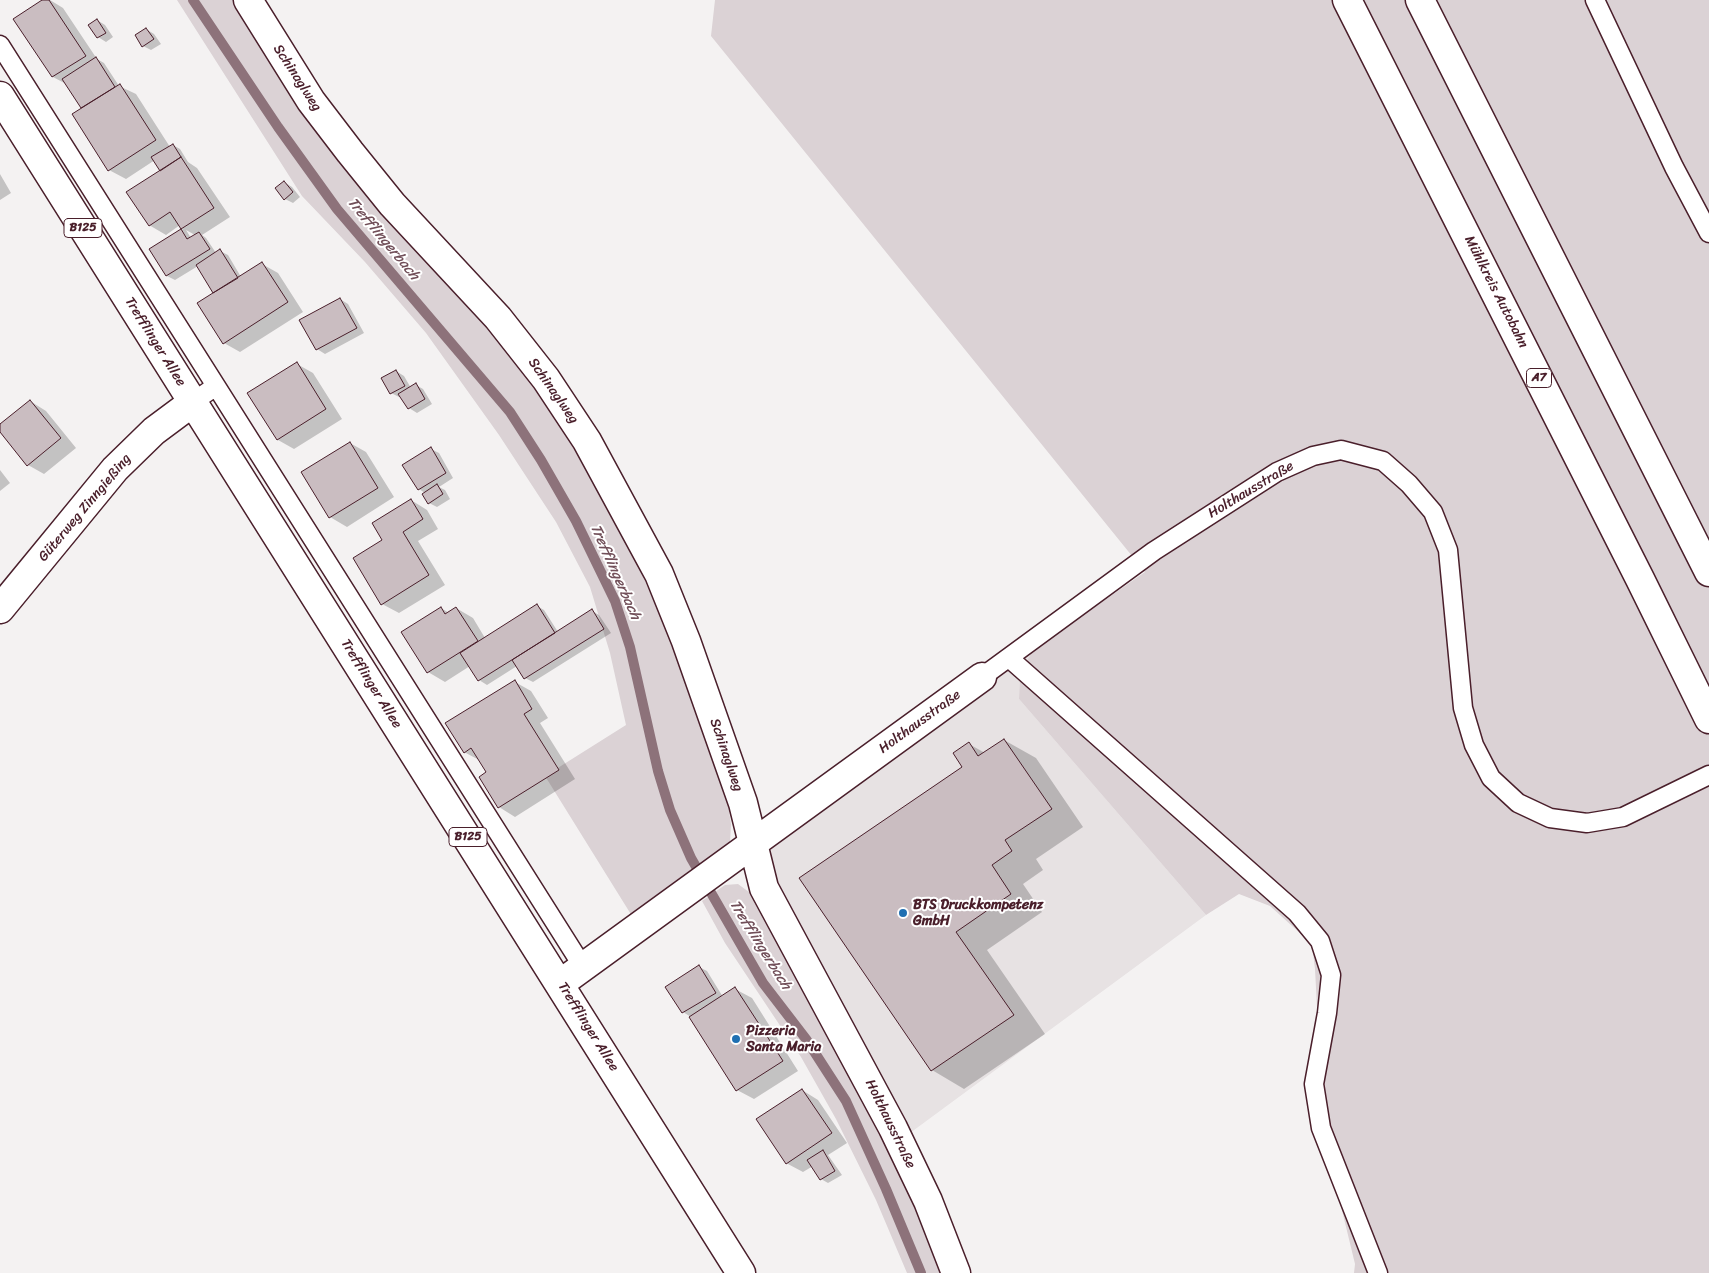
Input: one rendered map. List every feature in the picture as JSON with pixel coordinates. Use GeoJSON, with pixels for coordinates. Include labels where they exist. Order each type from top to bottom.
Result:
{"type":"FeatureCollection","features":[{"type":"Feature","properties":{"kind":"main road","name":"Schinaglweg"},"geometry":{"type":"LineString","coordinates":[[248,0],[311,101],[350,152],[392,204],[498,318],[546,379],[587,441],[662,583],[719,731],[743,804],[752,843]]}},
{"type":"Feature","properties":{"kind":"main road","name":"Mühlkreis Autobahn"},"geometry":{"type":"LineString","coordinates":[[1347,0],[1709,719]]}},
{"type":"Feature","properties":{"kind":"main road"},"geometry":{"type":"LineString","coordinates":[[1420,0],[1709,572]]}},
{"type":"Feature","properties":{"kind":"main road","name":"Trefflinger Allee"},"geometry":{"type":"LineString","coordinates":[[0,96],[185,408],[560,983],[741,1273]]}},
{"type":"Feature","properties":{"kind":"main road","name":"Güterweg Zinngießing"},"geometry":{"type":"LineString","coordinates":[[5,592],[115,469],[154,431],[185,408]]}},
{"type":"Feature","properties":{"kind":"main road","name":"Holthausstraße"},"geometry":{"type":"LineString","coordinates":[[560,983],[982,677]]}},
{"type":"Feature","properties":{"kind":"main road","name":"Holthausstraße"},"geometry":{"type":"LineString","coordinates":[[752,843],[764,888],[893,1128],[928,1202],[956,1273]]}},
{"type":"Feature","properties":{"kind":"lane"},"geometry":{"type":"LineString","coordinates":[[1595,0],[1674,166],[1709,232]]}},
{"type":"Feature","properties":{"kind":"lane"},"geometry":{"type":"LineString","coordinates":[[0,45],[583,967]]}},
{"type":"Feature","properties":{"kind":"lane"},"geometry":{"type":"LineString","coordinates":[[185,408],[216,386]]}},
{"type":"Feature","properties":{"kind":"lane","name":"Holthausstraße"},"geometry":{"type":"LineString","coordinates":[[982,677],[1154,551],[1277,472],[1313,456],[1341,450],[1383,461],[1409,484],[1433,512],[1448,550],[1463,708],[1474,745],[1491,778],[1518,803],[1550,818],[1587,823],[1623,817],[1709,775]]}},
{"type":"Feature","properties":{"kind":"lane"},"geometry":{"type":"LineString","coordinates":[[1009,658],[1297,913],[1320,941],[1331,975],[1328,1013],[1314,1084],[1321,1128],[1378,1273]]}},
{"type":"Feature","properties":{"kind":"shaded area"},"geometry":{"type":"Polygon","coordinates":[[[177,0],[236,0],[509,349],[552,409],[629,545],[666,629],[706,734],[727,798],[731,824],[730,843],[722,852],[632,916],[545,776],[626,725],[610,653],[590,587],[556,522],[499,435],[426,333],[365,262],[302,196],[177,0]]]}},
{"type":"Feature","properties":{"kind":"shaded area"},"geometry":{"type":"Polygon","coordinates":[[[715,0],[1709,0],[1709,1273],[1354,1273],[1355,1264],[1340,1202],[1313,1131],[1318,1026],[1312,944],[1270,906],[1239,894],[1206,915],[1019,699],[1020,673],[1033,650],[1145,572],[711,36],[715,0]]]}},
{"type":"Feature","properties":{"kind":"shaded area"},"geometry":{"type":"Polygon","coordinates":[[[1033,650],[1020,673],[1019,699],[1206,915],[910,1133],[784,900],[773,873],[771,848],[1033,650]]]}},
{"type":"Feature","properties":{"kind":"shaded area"},"geometry":{"type":"Polygon","coordinates":[[[738,884],[753,895],[840,1050],[923,1220],[944,1273],[907,1273],[876,1200],[836,1119],[801,1057],[725,943],[702,901],[725,885],[738,884]]]}},
{"type":"Feature","properties":{"kind":"building"},"geometry":{"type":"Polygon","coordinates":[[[42,0],[49,0],[86,56],[52,77],[13,19],[42,0]]]}},
{"type":"Feature","properties":{"kind":"building"},"geometry":{"type":"Polygon","coordinates":[[[97,19],[106,33],[97,38],[88,25],[97,19]]]}},
{"type":"Feature","properties":{"kind":"building"},"geometry":{"type":"Polygon","coordinates":[[[146,28],[154,39],[142,47],[135,35],[146,28]]]}},
{"type":"Feature","properties":{"kind":"building"},"geometry":{"type":"Polygon","coordinates":[[[96,57],[115,87],[81,108],[62,79],[96,57]]]}},
{"type":"Feature","properties":{"kind":"building"},"geometry":{"type":"Polygon","coordinates":[[[120,84],[156,140],[108,171],[72,114],[120,84]]]}},
{"type":"Feature","properties":{"kind":"building"},"geometry":{"type":"Polygon","coordinates":[[[173,144],[181,157],[160,171],[151,157],[173,144]]]}},
{"type":"Feature","properties":{"kind":"building"},"geometry":{"type":"Polygon","coordinates":[[[181,157],[214,208],[181,229],[170,212],[149,226],[126,192],[181,157]]]}},
{"type":"Feature","properties":{"kind":"building"},"geometry":{"type":"Polygon","coordinates":[[[284,181],[293,192],[284,200],[275,188],[284,181]]]}},
{"type":"Feature","properties":{"kind":"building"},"geometry":{"type":"Polygon","coordinates":[[[181,229],[187,239],[199,232],[210,249],[166,276],[149,249],[181,229]]]}},
{"type":"Feature","properties":{"kind":"building"},"geometry":{"type":"Polygon","coordinates":[[[220,249],[238,278],[213,293],[196,265],[220,249]]]}},
{"type":"Feature","properties":{"kind":"building"},"geometry":{"type":"Polygon","coordinates":[[[262,262],[288,302],[223,344],[197,303],[262,262]]]}},
{"type":"Feature","properties":{"kind":"building"},"geometry":{"type":"Polygon","coordinates":[[[340,298],[357,328],[316,350],[299,320],[340,298]]]}},
{"type":"Feature","properties":{"kind":"building"},"geometry":{"type":"Polygon","coordinates":[[[297,362],[326,409],[277,440],[247,393],[297,362]]]}},
{"type":"Feature","properties":{"kind":"building"},"geometry":{"type":"Polygon","coordinates":[[[396,370],[405,386],[390,394],[381,378],[396,370]]]}},
{"type":"Feature","properties":{"kind":"building"},"geometry":{"type":"Polygon","coordinates":[[[416,383],[425,399],[408,409],[398,394],[416,383]]]}},
{"type":"Feature","properties":{"kind":"building"},"geometry":{"type":"Polygon","coordinates":[[[30,400],[61,438],[27,466],[0,432],[0,424],[30,400]]]}},
{"type":"Feature","properties":{"kind":"building"},"geometry":{"type":"Polygon","coordinates":[[[350,442],[378,488],[329,518],[301,472],[350,442]]]}},
{"type":"Feature","properties":{"kind":"building"},"geometry":{"type":"Polygon","coordinates":[[[431,447],[446,473],[418,490],[402,465],[431,447]]]}},
{"type":"Feature","properties":{"kind":"building"},"geometry":{"type":"Polygon","coordinates":[[[437,484],[443,494],[428,504],[422,494],[437,484]]]}},
{"type":"Feature","properties":{"kind":"building"},"geometry":{"type":"Polygon","coordinates":[[[411,499],[423,519],[403,532],[429,575],[381,605],[353,558],[382,540],[372,523],[411,499]]]}},
{"type":"Feature","properties":{"kind":"building"},"geometry":{"type":"Polygon","coordinates":[[[537,604],[555,633],[478,681],[460,653],[537,604]]]}},
{"type":"Feature","properties":{"kind":"building"},"geometry":{"type":"Polygon","coordinates":[[[441,607],[445,614],[456,607],[478,641],[427,673],[401,632],[441,607]]]}},
{"type":"Feature","properties":{"kind":"building"},"geometry":{"type":"Polygon","coordinates":[[[592,609],[604,629],[524,679],[512,660],[592,609]]]}},
{"type":"Feature","properties":{"kind":"building"},"geometry":{"type":"Polygon","coordinates":[[[515,680],[532,709],[524,714],[559,770],[498,808],[479,777],[486,772],[471,748],[464,753],[445,723],[515,680]]]}},
{"type":"Feature","properties":{"kind":"building","name":"BTS Druckkompetenz GmbH"},"geometry":{"type":"Polygon","coordinates":[[[1004,739],[1052,809],[1005,840],[1012,851],[992,865],[1011,894],[956,932],[1014,1015],[931,1071],[799,878],[962,767],[953,753],[969,742],[978,756],[1004,739]]]}},
{"type":"Feature","properties":{"kind":"building"},"geometry":{"type":"Polygon","coordinates":[[[699,965],[716,993],[682,1013],[665,987],[699,965]]]}},
{"type":"Feature","properties":{"kind":"building","name":"Pizzeria Santa Maria"},"geometry":{"type":"Polygon","coordinates":[[[735,987],[783,1061],[736,1091],[689,1017],[735,987]]]}},
{"type":"Feature","properties":{"kind":"building"},"geometry":{"type":"Polygon","coordinates":[[[802,1089],[832,1133],[786,1164],[756,1119],[802,1089]]]}},
{"type":"Feature","properties":{"kind":"building"},"geometry":{"type":"Polygon","coordinates":[[[823,1150],[835,1171],[820,1180],[807,1160],[823,1150]]]}},
{"type":"Feature","properties":{"kind":"waterway","name":"Trefflingerbach"},"geometry":{"type":"LineString","coordinates":[[193,0],[278,127],[337,209],[510,412],[541,460],[576,521],[615,601],[630,647],[658,771],[670,810],[691,858],[763,983],[806,1039],[846,1101],[921,1273]]}},
{"type":"Feature","properties":{"kind":"place","name":"BTS Druckkompetenz GmbH"},"geometry":{"type":"Point","coordinates":[903,913]}},
{"type":"Feature","properties":{"kind":"place","name":"Pizzeria Santa Maria"},"geometry":{"type":"Point","coordinates":[736,1039]}}]}
